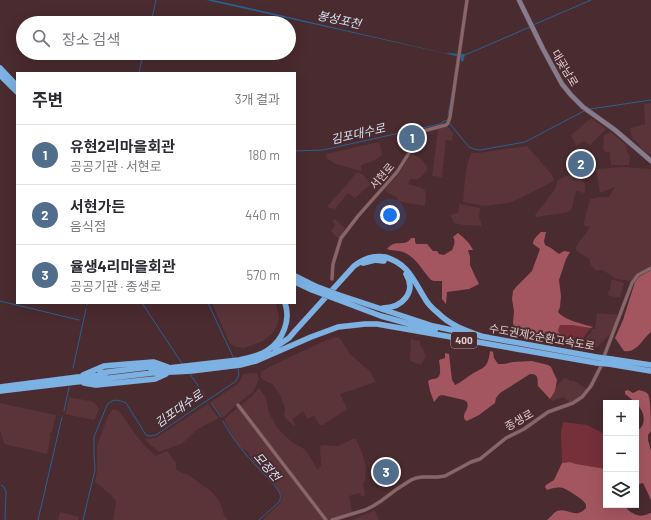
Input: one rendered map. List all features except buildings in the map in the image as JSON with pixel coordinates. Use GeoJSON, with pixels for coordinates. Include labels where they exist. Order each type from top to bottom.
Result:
{"type":"FeatureCollection","features":[{"type":"Feature","properties":{"kind":"highway"},"geometry":{"type":"LineString","coordinates":[[0,68],[16,85]]}},
{"type":"Feature","properties":{"kind":"highway"},"geometry":{"type":"LineString","coordinates":[[0,75],[16,91]]}},
{"type":"Feature","properties":{"kind":"highway"},"geometry":{"type":"LineString","coordinates":[[268,353],[289,338],[354,266],[364,259],[377,256],[396,261],[407,269],[421,290],[424,298],[450,323],[484,337]]}},
{"type":"Feature","properties":{"kind":"highway"},"geometry":{"type":"LineString","coordinates":[[268,353],[293,338],[357,266],[369,261],[381,260],[398,266],[409,278],[410,289],[408,294],[400,303],[390,307],[378,308],[364,303]]}},
{"type":"Feature","properties":{"kind":"highway","name":"수도권제2순환고속도로"},"geometry":{"type":"LineString","coordinates":[[296,277],[314,288]]}},
{"type":"Feature","properties":{"kind":"highway","name":"수도권제2순환고속도로"},"geometry":{"type":"LineString","coordinates":[[296,282],[338,297],[382,316],[463,339],[610,362],[651,365]]}},
{"type":"Feature","properties":{"kind":"highway","name":"수도권제2순환고속도로"},"geometry":{"type":"LineString","coordinates":[[338,297],[364,303],[433,326],[596,360]]}},
{"type":"Feature","properties":{"kind":"highway"},"geometry":{"type":"LineString","coordinates":[[268,353],[284,330],[287,316],[285,304]]}},
{"type":"Feature","properties":{"kind":"highway"},"geometry":{"type":"LineString","coordinates":[[0,390],[102,376],[223,365],[239,362],[268,353],[338,327],[365,324],[387,325],[463,339]]}},
{"type":"Feature","properties":{"kind":"highway"},"geometry":{"type":"LineString","coordinates":[[78,380],[104,366],[113,365],[154,362],[178,372],[193,368]]}},
{"type":"Feature","properties":{"kind":"highway","name":"수도권제2순환고속도로"},"geometry":{"type":"LineString","coordinates":[[610,362],[651,371]]}},
{"type":"Feature","properties":{"kind":"highway"},"geometry":{"type":"LineString","coordinates":[[78,380],[96,385],[155,378],[171,369]]}},
{"type":"Feature","properties":{"kind":"street","name":"서현로"},"geometry":{"type":"LineString","coordinates":[[332,279],[333,264],[341,238],[348,227],[398,172],[423,131],[443,126],[448,123],[467,0]]}},
{"type":"Feature","properties":{"kind":"street","name":"대곶남로"},"geometry":{"type":"LineString","coordinates":[[519,0],[543,49],[562,84],[571,96],[583,107],[615,130],[651,161]]}},
{"type":"Feature","properties":{"kind":"street","name":"종생로"},"geometry":{"type":"LineString","coordinates":[[332,520],[365,510],[416,478],[445,476],[471,462],[480,459],[506,438],[524,429],[548,412],[573,403],[582,397],[591,386],[600,369],[632,283],[638,275],[651,268]]}},
{"type":"Feature","properties":{"kind":"street"},"geometry":{"type":"LineString","coordinates":[[238,405],[326,520]]}},
{"type":"Feature","properties":{"kind":"shaded area"},"geometry":{"type":"Polygon","coordinates":[[[651,103],[651,156],[632,138],[630,128],[645,124],[644,104],[651,103]]]}},
{"type":"Feature","properties":{"kind":"shaded area"},"geometry":{"type":"Polygon","coordinates":[[[591,118],[606,129],[590,145],[583,141],[576,146],[571,135],[591,118]]]}},
{"type":"Feature","properties":{"kind":"shaded area"},"geometry":{"type":"Polygon","coordinates":[[[447,126],[453,133],[452,141],[446,140],[442,177],[432,176],[438,129],[447,126]]]}},
{"type":"Feature","properties":{"kind":"shaded area"},"geometry":{"type":"Polygon","coordinates":[[[612,133],[626,145],[627,152],[630,155],[629,165],[611,165],[610,152],[605,152],[603,149],[604,135],[612,133]]]}},
{"type":"Feature","properties":{"kind":"shaded area"},"geometry":{"type":"Polygon","coordinates":[[[379,142],[382,155],[375,160],[362,165],[361,171],[336,164],[327,159],[326,154],[379,142]]]}},
{"type":"Feature","properties":{"kind":"shaded area"},"geometry":{"type":"Polygon","coordinates":[[[527,146],[552,175],[554,179],[552,182],[508,203],[485,206],[463,202],[467,165],[471,153],[527,146]]]}},
{"type":"Feature","properties":{"kind":"shaded area"},"geometry":{"type":"Polygon","coordinates":[[[412,153],[421,159],[427,166],[427,170],[422,176],[418,179],[410,179],[408,184],[422,188],[425,191],[425,206],[396,201],[398,198],[387,192],[385,189],[397,176],[412,153]]]}},
{"type":"Feature","properties":{"kind":"shaded area"},"geometry":{"type":"Polygon","coordinates":[[[623,167],[651,169],[651,267],[639,273],[631,281],[616,279],[603,270],[595,270],[589,259],[575,248],[590,227],[583,225],[590,199],[609,197],[615,187],[600,193],[596,169],[623,167]]]}},
{"type":"Feature","properties":{"kind":"shaded area"},"geometry":{"type":"Polygon","coordinates":[[[357,172],[363,175],[371,184],[355,198],[348,193],[335,209],[327,207],[357,172]]]}},
{"type":"Feature","properties":{"kind":"shaded area"},"geometry":{"type":"Polygon","coordinates":[[[574,172],[575,176],[585,183],[585,192],[576,191],[572,208],[564,213],[536,217],[535,215],[555,189],[558,180],[574,172]]]}},
{"type":"Feature","properties":{"kind":"shaded area"},"geometry":{"type":"Polygon","coordinates":[[[459,204],[480,208],[479,218],[481,226],[454,223],[450,215],[458,213],[459,204]]]}},
{"type":"Feature","properties":{"kind":"shaded area"},"geometry":{"type":"Polygon","coordinates":[[[335,219],[345,228],[340,239],[331,231],[335,226],[333,221],[335,219]]]}},
{"type":"Feature","properties":{"kind":"shaded area"},"geometry":{"type":"Polygon","coordinates":[[[541,232],[546,232],[544,241],[545,245],[559,254],[564,251],[570,252],[559,280],[561,296],[558,312],[569,319],[593,327],[560,325],[558,331],[560,334],[575,345],[576,348],[561,339],[542,334],[530,336],[520,332],[513,323],[513,291],[532,271],[540,249],[533,244],[533,242],[541,232]]]}},
{"type":"Feature","properties":{"kind":"shaded area"},"geometry":{"type":"Polygon","coordinates":[[[458,233],[469,243],[473,250],[468,250],[470,265],[479,284],[469,289],[447,292],[446,304],[442,299],[442,281],[431,280],[415,260],[408,254],[401,251],[387,249],[394,244],[406,242],[411,238],[415,238],[416,244],[427,244],[433,251],[437,251],[439,254],[444,255],[452,250],[455,242],[453,237],[458,233]]]}},
{"type":"Feature","properties":{"kind":"shaded area"},"geometry":{"type":"Polygon","coordinates":[[[651,270],[651,332],[636,348],[629,351],[624,351],[615,338],[623,320],[635,282],[639,277],[651,270]]]}},
{"type":"Feature","properties":{"kind":"shaded area"},"geometry":{"type":"Polygon","coordinates":[[[612,279],[624,283],[620,298],[607,295],[610,290],[612,279]]]}},
{"type":"Feature","properties":{"kind":"shaded area"},"geometry":{"type":"Polygon","coordinates":[[[212,304],[276,304],[279,317],[277,326],[272,334],[263,341],[244,348],[236,347],[230,344],[212,304]]]}},
{"type":"Feature","properties":{"kind":"shaded area"},"geometry":{"type":"Polygon","coordinates":[[[597,313],[620,315],[614,330],[597,347],[583,345],[592,329],[595,329],[597,313]]]}},
{"type":"Feature","properties":{"kind":"shaded area"},"geometry":{"type":"Polygon","coordinates":[[[560,325],[591,328],[576,348],[575,345],[560,334],[558,331],[560,325]]]}},
{"type":"Feature","properties":{"kind":"shaded area"},"geometry":{"type":"Polygon","coordinates":[[[338,337],[350,354],[371,372],[375,382],[340,394],[347,409],[323,425],[319,424],[314,416],[307,419],[303,411],[293,419],[294,426],[285,418],[285,408],[279,393],[272,384],[263,380],[261,377],[261,372],[322,342],[338,337]]]}},
{"type":"Feature","properties":{"kind":"shaded area"},"geometry":{"type":"Polygon","coordinates":[[[411,339],[420,341],[426,356],[421,365],[410,361],[411,339]]]}},
{"type":"Feature","properties":{"kind":"shaded area"},"geometry":{"type":"Polygon","coordinates":[[[490,351],[493,352],[494,358],[498,364],[532,361],[551,367],[557,380],[555,391],[550,399],[538,386],[537,376],[530,374],[500,393],[496,398],[495,403],[479,415],[467,421],[464,418],[464,415],[468,405],[464,400],[442,395],[439,396],[434,402],[428,381],[438,378],[440,373],[439,360],[445,358],[445,353],[449,354],[452,380],[455,385],[484,367],[488,362],[490,351]]]}},
{"type":"Feature","properties":{"kind":"shaded area"},"geometry":{"type":"Polygon","coordinates":[[[257,373],[259,379],[253,392],[237,404],[223,418],[211,402],[239,383],[243,374],[257,373]]]}},
{"type":"Feature","properties":{"kind":"shaded area"},"geometry":{"type":"Polygon","coordinates":[[[564,378],[571,381],[573,380],[588,390],[575,401],[570,403],[564,397],[552,401],[550,399],[555,388],[564,378]]]}},
{"type":"Feature","properties":{"kind":"shaded area"},"geometry":{"type":"Polygon","coordinates":[[[259,388],[266,398],[269,413],[276,426],[292,442],[307,452],[318,470],[321,465],[320,446],[338,446],[356,439],[362,452],[366,467],[365,481],[363,483],[365,495],[361,497],[360,493],[349,496],[352,512],[328,520],[263,519],[280,503],[282,497],[281,494],[276,486],[251,459],[248,452],[240,447],[231,434],[224,419],[252,396],[259,388]]]}},
{"type":"Feature","properties":{"kind":"shaded area"},"geometry":{"type":"Polygon","coordinates":[[[628,390],[633,393],[639,390],[644,391],[649,397],[651,431],[648,435],[648,440],[651,451],[651,500],[643,483],[639,484],[639,429],[643,424],[643,414],[639,406],[639,400],[632,400],[625,394],[625,391],[628,390]]]}},
{"type":"Feature","properties":{"kind":"shaded area"},"geometry":{"type":"Polygon","coordinates":[[[69,397],[94,402],[99,409],[95,419],[65,414],[69,397]]]}},
{"type":"Feature","properties":{"kind":"shaded area"},"geometry":{"type":"Polygon","coordinates":[[[0,403],[56,415],[52,432],[50,433],[51,437],[47,454],[4,444],[0,430],[0,403]]]}},
{"type":"Feature","properties":{"kind":"shaded area"},"geometry":{"type":"Polygon","coordinates":[[[208,404],[219,418],[196,430],[181,444],[159,452],[145,439],[157,437],[208,404]]]}},
{"type":"Feature","properties":{"kind":"shaded area"},"geometry":{"type":"Polygon","coordinates":[[[114,409],[119,411],[144,445],[156,456],[167,451],[176,463],[176,470],[190,476],[211,491],[220,502],[224,515],[228,520],[113,520],[116,501],[95,482],[97,470],[97,447],[108,416],[114,409]]]}},
{"type":"Feature","properties":{"kind":"shaded area"},"geometry":{"type":"Polygon","coordinates":[[[563,422],[587,425],[603,433],[603,468],[570,462],[562,463],[561,432],[563,422]]]}},
{"type":"Feature","properties":{"kind":"shaded area"},"geometry":{"type":"Polygon","coordinates":[[[570,462],[603,468],[603,508],[626,508],[630,512],[639,516],[651,513],[651,520],[547,520],[557,511],[561,510],[578,513],[586,508],[583,501],[565,489],[553,488],[547,490],[545,487],[554,480],[562,463],[570,462]]]}},
{"type":"Feature","properties":{"kind":"shaded area"},"geometry":{"type":"Polygon","coordinates":[[[375,510],[379,520],[352,520],[375,510]]]}},
{"type":"Feature","properties":{"kind":"shaded area"},"geometry":{"type":"Polygon","coordinates":[[[60,512],[79,517],[78,520],[58,520],[60,512]]]}},
{"type":"Feature","properties":{"kind":"water"},"geometry":{"type":"Polygon","coordinates":[[[206,0],[213,0],[284,16],[278,16],[206,0]]]}},
{"type":"Feature","properties":{"kind":"water"},"geometry":{"type":"Polygon","coordinates":[[[296,19],[444,53],[465,54],[463,62],[461,61],[461,57],[296,20],[296,19]]]}},
{"type":"Feature","properties":{"kind":"waterway","name":"모정천"},"geometry":{"type":"LineString","coordinates":[[153,16],[156,0]]}},
{"type":"Feature","properties":{"kind":"waterway"},"geometry":{"type":"LineString","coordinates":[[533,25],[591,0]]}},
{"type":"Feature","properties":{"kind":"waterway"},"geometry":{"type":"LineString","coordinates":[[465,55],[530,27]]}},
{"type":"Feature","properties":{"kind":"waterway","name":"모정천"},"geometry":{"type":"LineString","coordinates":[[139,72],[142,60]]}},
{"type":"Feature","properties":{"kind":"waterway","name":"김포대수로"},"geometry":{"type":"LineString","coordinates":[[448,115],[452,94]]}},
{"type":"Feature","properties":{"kind":"waterway"},"geometry":{"type":"LineString","coordinates":[[590,109],[651,100]]}},
{"type":"Feature","properties":{"kind":"waterway"},"geometry":{"type":"LineString","coordinates":[[450,124],[469,147],[480,150],[525,142],[584,111]]}},
{"type":"Feature","properties":{"kind":"waterway","name":"김포대수로"},"geometry":{"type":"LineString","coordinates":[[296,151],[323,150],[440,124],[446,120],[447,121]]}},
{"type":"Feature","properties":{"kind":"waterway"},"geometry":{"type":"LineString","coordinates":[[0,301],[79,320]]}},
{"type":"Feature","properties":{"kind":"waterway","name":"모정천"},"geometry":{"type":"LineString","coordinates":[[143,304],[183,365]]}},
{"type":"Feature","properties":{"kind":"waterway","name":"김포대수로"},"geometry":{"type":"LineString","coordinates":[[208,304],[234,359]]}},
{"type":"Feature","properties":{"kind":"waterway"},"geometry":{"type":"LineString","coordinates":[[73,368],[86,309]]}},
{"type":"Feature","properties":{"kind":"waterway","name":"김포대수로"},"geometry":{"type":"LineString","coordinates":[[83,520],[95,470],[94,437],[109,403],[115,400],[126,403],[146,435],[156,435],[236,381],[239,375],[238,368]]}},
{"type":"Feature","properties":{"kind":"waterway","name":"모정천"},"geometry":{"type":"LineString","coordinates":[[190,374],[205,396]]}},
{"type":"Feature","properties":{"kind":"waterway"},"geometry":{"type":"LineString","coordinates":[[64,411],[69,387]]}},
{"type":"Feature","properties":{"kind":"waterway","name":"모정천"},"geometry":{"type":"LineString","coordinates":[[211,403],[221,417]]}},
{"type":"Feature","properties":{"kind":"waterway"},"geometry":{"type":"LineString","coordinates":[[38,520],[62,417]]}},
{"type":"Feature","properties":{"kind":"waterway","name":"모정천"},"geometry":{"type":"LineString","coordinates":[[223,421],[239,446],[274,484],[280,493],[279,502],[259,520]]}},
{"type":"Feature","properties":{"kind":"waterway","name":"김포대수로"},"geometry":{"type":"LineString","coordinates":[[1,485],[4,487],[6,492],[5,520]]}},
{"type":"Feature","properties":{"kind":"place","name":"유현2리마을회관"},"geometry":{"type":"Point","coordinates":[412,138]}},
{"type":"Feature","properties":{"kind":"place","name":"서현가든"},"geometry":{"type":"Point","coordinates":[581,164]}},
{"type":"Feature","properties":{"kind":"place","name":"율생4리마을회관"},"geometry":{"type":"Point","coordinates":[386,472]}},
{"type":"Feature","properties":{"kind":"water label","name":"봉성포천"},"geometry":{"type":"Point","coordinates":[339,20]}}]}
